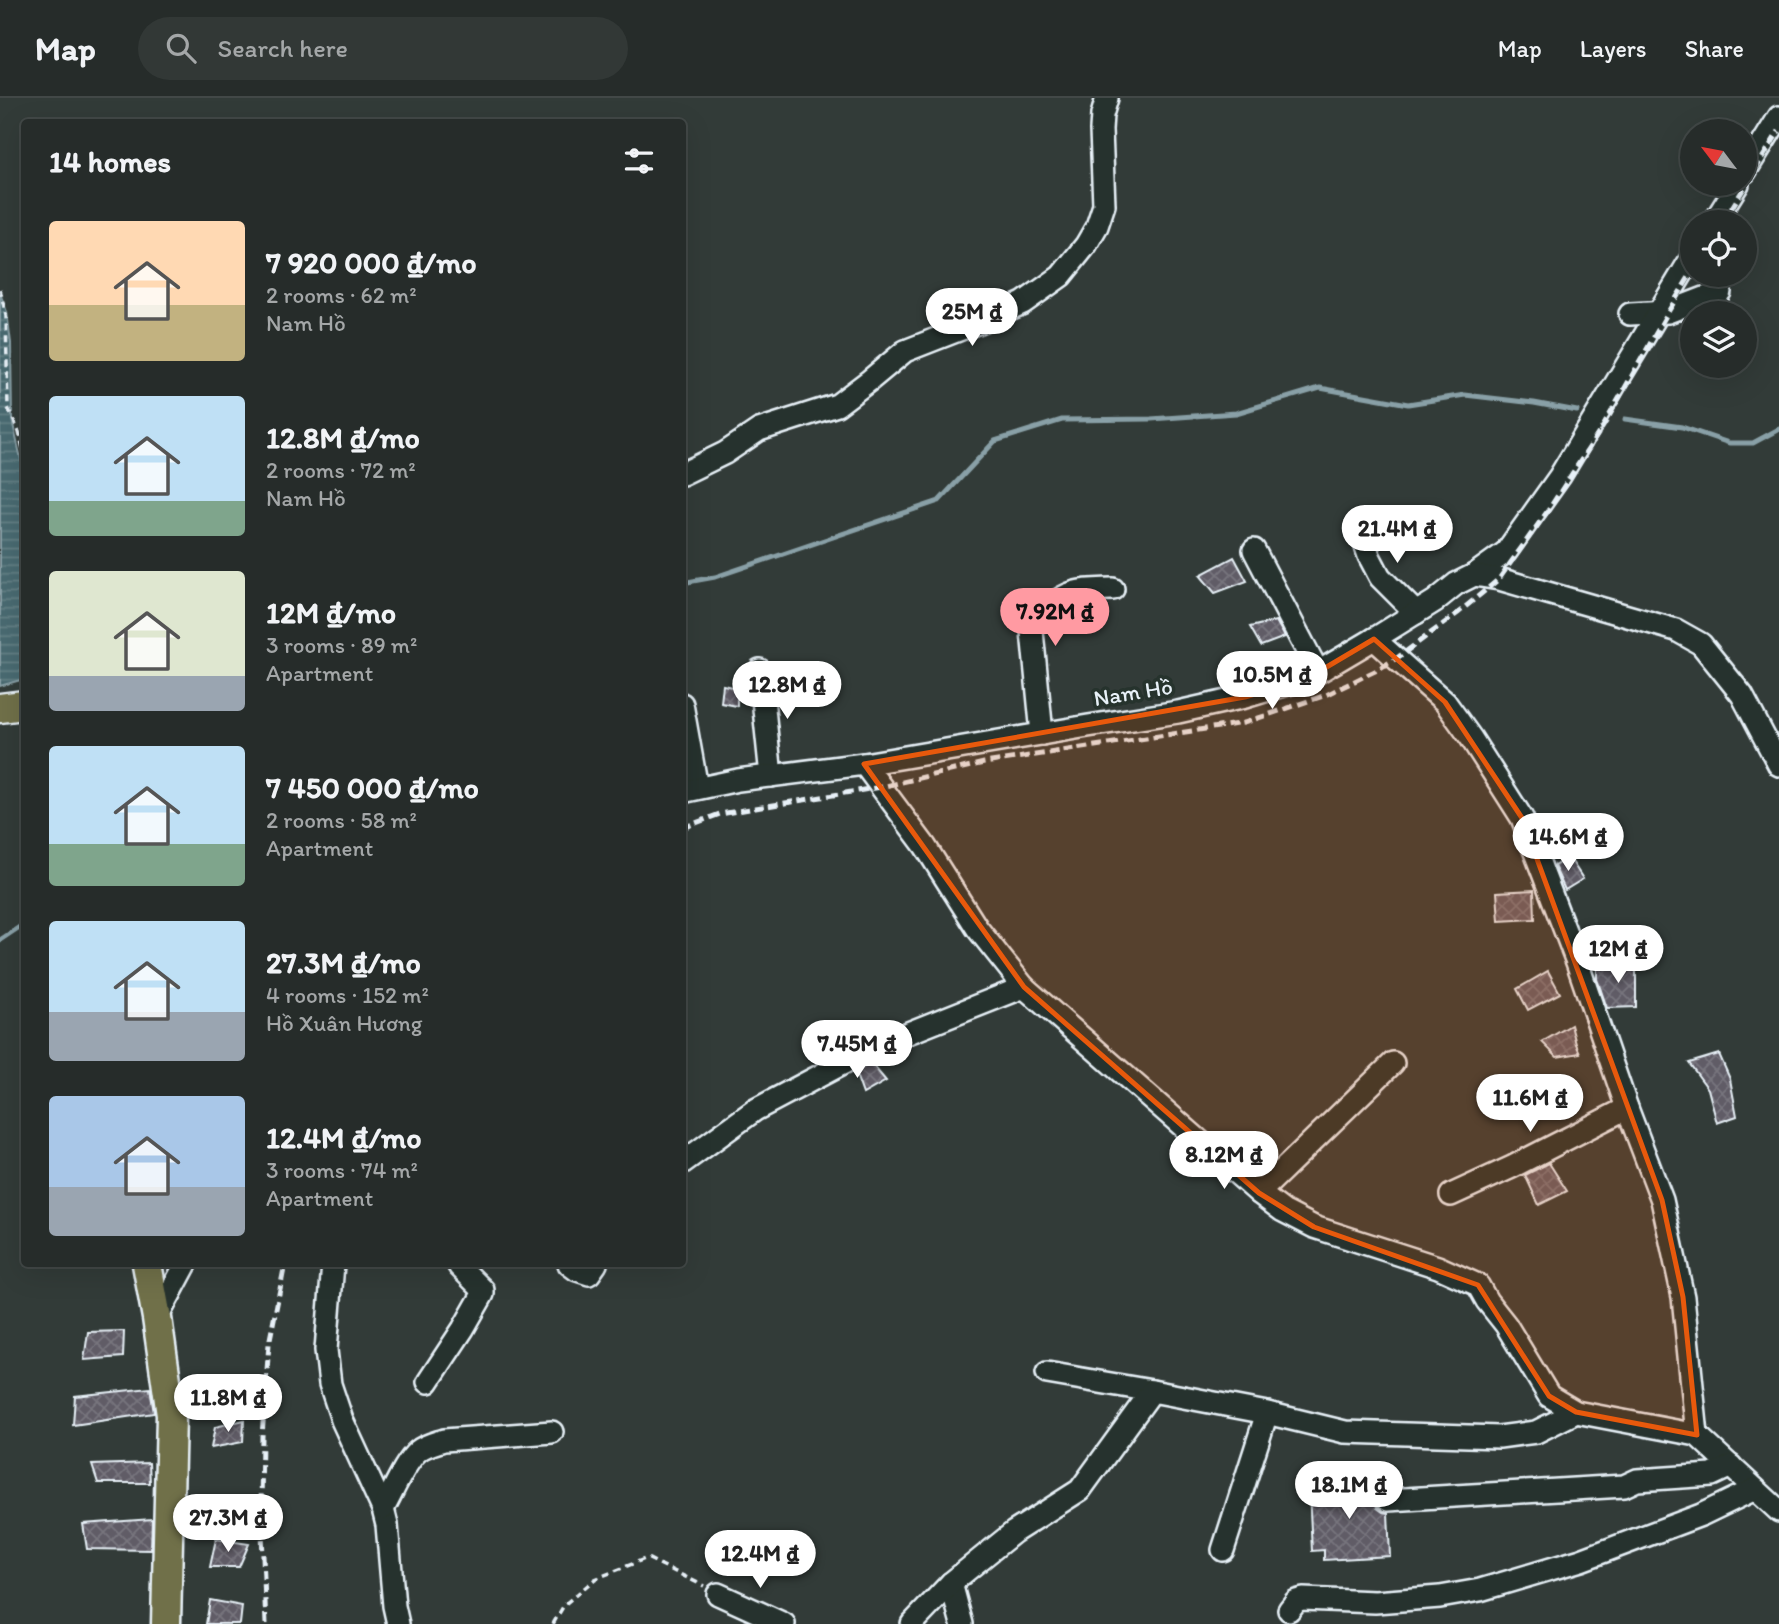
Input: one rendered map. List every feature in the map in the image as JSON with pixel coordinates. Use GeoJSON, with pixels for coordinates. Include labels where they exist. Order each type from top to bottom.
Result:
{"type":"FeatureCollection","features":[{"type":"Feature","properties":{"kind":"main road"},"geometry":{"type":"LineString","coordinates":[[0,708],[21,705]]}},
{"type":"Feature","properties":{"kind":"main road"},"geometry":{"type":"LineString","coordinates":[[148,1267],[171,1415],[166,1624]]}},
{"type":"Feature","properties":{"kind":"street"},"geometry":{"type":"LineString","coordinates":[[686,472],[725,453],[759,430],[837,405],[905,351],[1023,303],[1061,276],[1086,245],[1097,226],[1104,205],[1101,130],[1107,98]]}},
{"type":"Feature","properties":{"kind":"street"},"geometry":{"type":"LineString","coordinates":[[1757,153],[1779,117]]}},
{"type":"Feature","properties":{"kind":"street","name":"Nam Hồ"},"geometry":{"type":"LineString","coordinates":[[690,790],[1192,709],[1308,678],[1416,613],[1506,552],[1560,476],[1680,276]]}},
{"type":"Feature","properties":{"kind":"street"},"geometry":{"type":"LineString","coordinates":[[1630,314],[1668,312],[1720,292]]}},
{"type":"Feature","properties":{"kind":"street"},"geometry":{"type":"LineString","coordinates":[[1360,528],[1369,556],[1380,577],[1416,613]]}},
{"type":"Feature","properties":{"kind":"street"},"geometry":{"type":"LineString","coordinates":[[1254,550],[1318,672]]}},
{"type":"Feature","properties":{"kind":"street"},"geometry":{"type":"LineString","coordinates":[[1474,575],[1499,579],[1676,630],[1701,644],[1742,695],[1779,765]]}},
{"type":"Feature","properties":{"kind":"street"},"geometry":{"type":"LineString","coordinates":[[1042,734],[1032,631],[1035,618],[1061,597],[1082,590],[1113,589]]}},
{"type":"Feature","properties":{"kind":"street"},"geometry":{"type":"LineString","coordinates":[[1374,639],[1445,702],[1522,818],[1662,1200],[1683,1297],[1697,1435]]}},
{"type":"Feature","properties":{"kind":"street"},"geometry":{"type":"LineString","coordinates":[[760,670],[771,776]]}},
{"type":"Feature","properties":{"kind":"street"},"geometry":{"type":"LineString","coordinates":[[686,747],[690,790]]}},
{"type":"Feature","properties":{"kind":"street"},"geometry":{"type":"LineString","coordinates":[[864,764],[925,846],[977,928],[1024,987],[1259,1193],[1283,1211],[1314,1227],[1438,1267],[1478,1285],[1487,1301],[1507,1325],[1549,1396],[1576,1412],[1697,1435],[1779,1511]]}},
{"type":"Feature","properties":{"kind":"street"},"geometry":{"type":"LineString","coordinates":[[686,1160],[755,1110],[877,1045],[1024,987]]}},
{"type":"Feature","properties":{"kind":"street"},"geometry":{"type":"LineString","coordinates":[[1259,1193],[1392,1063]]}},
{"type":"Feature","properties":{"kind":"street"},"geometry":{"type":"LineString","coordinates":[[1451,1195],[1627,1108]]}},
{"type":"Feature","properties":{"kind":"street"},"geometry":{"type":"LineString","coordinates":[[157,1318],[184,1267]]}},
{"type":"Feature","properties":{"kind":"street"},"geometry":{"type":"LineString","coordinates":[[333,1267],[326,1350],[330,1384],[342,1420],[383,1509],[398,1624]]}},
{"type":"Feature","properties":{"kind":"street"},"geometry":{"type":"LineString","coordinates":[[428,1382],[483,1294],[483,1290],[460,1267]]}},
{"type":"Feature","properties":{"kind":"street"},"geometry":{"type":"LineString","coordinates":[[573,1267],[589,1273],[594,1267]]}},
{"type":"Feature","properties":{"kind":"street"},"geometry":{"type":"LineString","coordinates":[[1047,1373],[1267,1413],[1345,1432],[1499,1437],[1536,1432],[1576,1412]]}},
{"type":"Feature","properties":{"kind":"street"},"geometry":{"type":"LineString","coordinates":[[912,1624],[951,1583],[1014,1532],[1080,1490],[1152,1391]]}},
{"type":"Feature","properties":{"kind":"street"},"geometry":{"type":"LineString","coordinates":[[1223,1550],[1267,1413]]}},
{"type":"Feature","properties":{"kind":"street"},"geometry":{"type":"LineString","coordinates":[[383,1509],[406,1466],[418,1451],[428,1444],[444,1440],[552,1432]]}},
{"type":"Feature","properties":{"kind":"street"},"geometry":{"type":"LineString","coordinates":[[1388,1500],[1624,1486],[1637,1480],[1712,1475],[1731,1466]]}},
{"type":"Feature","properties":{"kind":"street"},"geometry":{"type":"LineString","coordinates":[[1289,1610],[1296,1601],[1303,1599],[1375,1602],[1440,1597],[1480,1590],[1581,1560],[1701,1515],[1755,1489]]}},
{"type":"Feature","properties":{"kind":"street"},"geometry":{"type":"LineString","coordinates":[[951,1583],[962,1624]]}},
{"type":"Feature","properties":{"kind":"street"},"geometry":{"type":"LineString","coordinates":[[718,1594],[784,1624]]}},
{"type":"Feature","properties":{"kind":"path"},"geometry":{"type":"LineString","coordinates":[[0,289],[6,316],[8,408],[21,440]]}},
{"type":"Feature","properties":{"kind":"path"},"geometry":{"type":"LineString","coordinates":[[554,1624],[564,1605],[595,1579],[647,1558],[718,1594]]}},
{"type":"Feature","properties":{"kind":"highlighted area"},"geometry":{"type":"Polygon","coordinates":[[[1374,639],[1445,702],[1522,818],[1662,1200],[1683,1297],[1697,1435],[1576,1412],[1549,1396],[1478,1285],[1314,1227],[1259,1193],[1024,987],[864,764],[1245,697],[1308,678],[1374,639]]]}},
{"type":"Feature","properties":{"kind":"water"},"geometry":{"type":"Polygon","coordinates":[[[0,293],[7,312],[11,343],[12,420],[21,459],[21,680],[0,686],[0,293]]]}},
{"type":"Feature","properties":{"kind":"building"},"geometry":{"type":"Polygon","coordinates":[[[1234,557],[1247,581],[1215,593],[1200,575],[1234,557]]]}},
{"type":"Feature","properties":{"kind":"building"},"geometry":{"type":"Polygon","coordinates":[[[1276,621],[1285,637],[1261,646],[1250,627],[1276,621]]]}},
{"type":"Feature","properties":{"kind":"building"},"geometry":{"type":"Polygon","coordinates":[[[723,685],[737,688],[737,706],[721,703],[723,685]]]}},
{"type":"Feature","properties":{"kind":"building"},"geometry":{"type":"Polygon","coordinates":[[[1569,857],[1583,879],[1565,890],[1554,866],[1569,857]]]}},
{"type":"Feature","properties":{"kind":"building"},"geometry":{"type":"Polygon","coordinates":[[[1534,890],[1535,919],[1499,921],[1497,892],[1534,890]]]}},
{"type":"Feature","properties":{"kind":"building"},"geometry":{"type":"Polygon","coordinates":[[[1636,964],[1636,1007],[1607,1008],[1597,979],[1597,965],[1636,964]]]}},
{"type":"Feature","properties":{"kind":"building"},"geometry":{"type":"Polygon","coordinates":[[[1548,971],[1560,993],[1528,1010],[1517,989],[1548,971]]]}},
{"type":"Feature","properties":{"kind":"building"},"geometry":{"type":"Polygon","coordinates":[[[1571,1025],[1580,1053],[1557,1057],[1542,1042],[1571,1025]]]}},
{"type":"Feature","properties":{"kind":"building"},"geometry":{"type":"Polygon","coordinates":[[[1719,1054],[1730,1079],[1737,1116],[1717,1123],[1708,1089],[1689,1063],[1719,1054]]]}},
{"type":"Feature","properties":{"kind":"building"},"geometry":{"type":"Polygon","coordinates":[[[871,1063],[886,1081],[863,1094],[855,1072],[871,1063]]]}},
{"type":"Feature","properties":{"kind":"building"},"geometry":{"type":"Polygon","coordinates":[[[1549,1163],[1567,1191],[1539,1205],[1525,1175],[1549,1163]]]}},
{"type":"Feature","properties":{"kind":"building"},"geometry":{"type":"Polygon","coordinates":[[[124,1331],[123,1357],[84,1360],[88,1332],[124,1331]]]}},
{"type":"Feature","properties":{"kind":"building"},"geometry":{"type":"Polygon","coordinates":[[[150,1388],[154,1413],[73,1425],[75,1396],[150,1388]]]}},
{"type":"Feature","properties":{"kind":"building"},"geometry":{"type":"Polygon","coordinates":[[[244,1420],[243,1442],[211,1448],[215,1427],[244,1420]]]}},
{"type":"Feature","properties":{"kind":"building"},"geometry":{"type":"Polygon","coordinates":[[[149,1463],[150,1483],[98,1483],[92,1465],[149,1463]]]}},
{"type":"Feature","properties":{"kind":"building"},"geometry":{"type":"Polygon","coordinates":[[[1386,1479],[1387,1487],[1380,1489],[1375,1500],[1377,1508],[1388,1513],[1390,1556],[1324,1560],[1324,1550],[1312,1551],[1309,1490],[1338,1488],[1337,1482],[1386,1479]]]}},
{"type":"Feature","properties":{"kind":"building"},"geometry":{"type":"Polygon","coordinates":[[[152,1519],[151,1550],[87,1549],[83,1524],[152,1519]]]}},
{"type":"Feature","properties":{"kind":"building"},"geometry":{"type":"Polygon","coordinates":[[[216,1539],[249,1544],[239,1567],[210,1567],[216,1539]]]}},
{"type":"Feature","properties":{"kind":"building"},"geometry":{"type":"Polygon","coordinates":[[[210,1600],[242,1606],[240,1624],[206,1624],[210,1600]]]}},
{"type":"Feature","properties":{"kind":"waterway"},"geometry":{"type":"LineString","coordinates":[[686,582],[715,577],[939,501],[995,441],[1062,420],[1151,419],[1236,413],[1320,388],[1408,404],[1465,395],[1577,411]]}},
{"type":"Feature","properties":{"kind":"waterway"},"geometry":{"type":"LineString","coordinates":[[1625,419],[1682,427],[1729,443],[1753,443],[1779,429]]}},
{"type":"Feature","properties":{"kind":"waterway"},"geometry":{"type":"LineString","coordinates":[[0,940],[21,926]]}},
{"type":"Feature","properties":{"kind":"railway"},"geometry":{"type":"LineString","coordinates":[[1730,210],[1779,131]]}},
{"type":"Feature","properties":{"kind":"railway"},"geometry":{"type":"LineString","coordinates":[[686,827],[720,814],[881,787],[984,763],[1244,723],[1326,695],[1375,671],[1458,613],[1499,579],[1604,425],[1683,287]]}},
{"type":"Feature","properties":{"kind":"railway"},"geometry":{"type":"LineString","coordinates":[[266,1624],[261,1511],[262,1436],[269,1344],[284,1267]]}}]}
